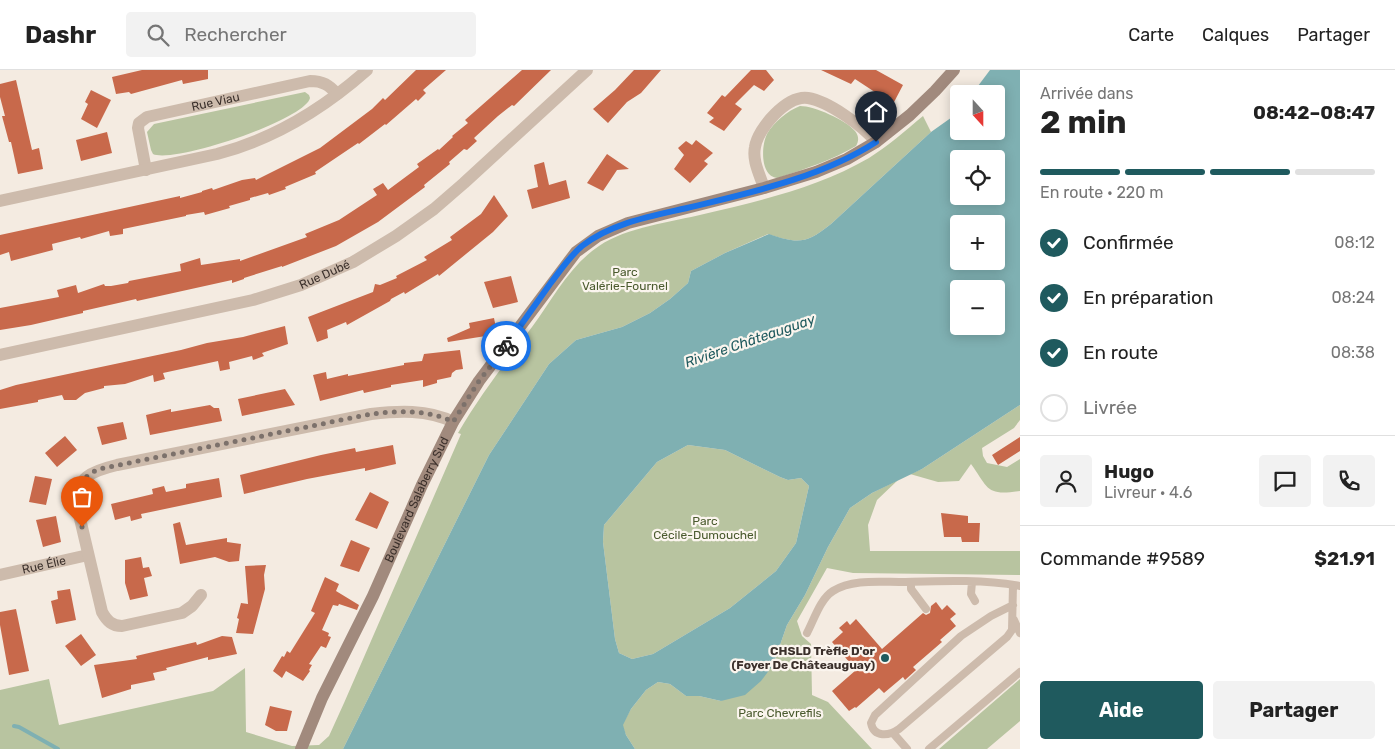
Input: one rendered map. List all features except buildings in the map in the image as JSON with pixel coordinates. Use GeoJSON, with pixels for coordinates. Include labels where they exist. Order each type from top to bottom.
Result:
{"type":"FeatureCollection","features":[{"type":"Feature","properties":{"kind":"street"},"geometry":{"type":"LineString","coordinates":[[0,201],[217,154],[244,146],[296,122],[337,94],[367,70]]}},
{"type":"Feature","properties":{"kind":"street","name":"Rue Dubé"},"geometry":{"type":"LineString","coordinates":[[0,355],[253,300],[301,285],[344,266],[389,241],[434,209],[587,70]]}},
{"type":"Feature","properties":{"kind":"street","name":"Boulevard Salaberry Sud"},"geometry":{"type":"LineString","coordinates":[[301,749],[322,698],[373,596],[422,485],[453,422],[479,381],[557,276],[582,246],[603,233],[628,223],[764,188],[827,168],[876,142],[924,102],[954,70]]}},
{"type":"Feature","properties":{"kind":"street","name":"Rue Viau"},"geometry":{"type":"LineString","coordinates":[[146,170],[138,124],[147,117],[310,81],[327,84],[337,94]]}},
{"type":"Feature","properties":{"kind":"street"},"geometry":{"type":"LineString","coordinates":[[764,188],[754,156],[758,139],[780,109],[798,99],[809,98],[827,106],[855,122],[876,142]]}},
{"type":"Feature","properties":{"kind":"street"},"geometry":{"type":"LineString","coordinates":[[201,595],[192,606],[182,613],[128,625],[117,626],[108,621],[102,612],[76,499],[82,480],[99,469],[371,414],[395,412],[423,413],[453,422]]}},
{"type":"Feature","properties":{"kind":"street","name":"Rue Élie"},"geometry":{"type":"LineString","coordinates":[[0,575],[88,555]]}},
{"type":"Feature","properties":{"kind":"lane"},"geometry":{"type":"LineString","coordinates":[[910,582],[911,589],[926,609]]}},
{"type":"Feature","properties":{"kind":"lane"},"geometry":{"type":"LineString","coordinates":[[972,582],[971,594],[975,601]]}},
{"type":"Feature","properties":{"kind":"lane"},"geometry":{"type":"LineString","coordinates":[[807,633],[822,603],[831,592],[854,584],[972,582],[1017,586],[1013,604],[1012,630],[1007,637],[893,732],[881,735],[874,731],[871,723],[875,715],[961,636],[1013,604]]}},
{"type":"Feature","properties":{"kind":"lane"},"geometry":{"type":"LineString","coordinates":[[1013,616],[1020,633]]}},
{"type":"Feature","properties":{"kind":"lane"},"geometry":{"type":"LineString","coordinates":[[929,749],[1020,672]]}},
{"type":"Feature","properties":{"kind":"lane"},"geometry":{"type":"LineString","coordinates":[[893,732],[907,749]]}},
{"type":"Feature","properties":{"kind":"green space"},"geometry":{"type":"Polygon","coordinates":[[[305,92],[310,98],[303,107],[263,128],[237,138],[185,153],[153,154],[151,150],[147,132],[154,124],[305,92]]]}},
{"type":"Feature","properties":{"kind":"green space"},"geometry":{"type":"Polygon","coordinates":[[[800,106],[821,111],[845,122],[856,133],[858,138],[857,144],[847,151],[818,164],[778,178],[772,176],[765,167],[763,153],[767,134],[781,117],[800,106]]]}},
{"type":"Feature","properties":{"kind":"green space","name":"Parc Valérie-Fournel"},"geometry":{"type":"Polygon","coordinates":[[[923,116],[931,132],[822,231],[808,239],[795,241],[768,234],[725,253],[691,271],[688,283],[650,313],[622,327],[576,340],[549,364],[489,455],[343,749],[0,749],[0,690],[49,679],[59,725],[213,691],[245,668],[246,732],[292,746],[319,745],[329,736],[344,703],[461,434],[458,433],[475,405],[562,283],[579,263],[599,246],[623,234],[768,198],[830,177],[869,158],[923,116]]]}},
{"type":"Feature","properties":{"kind":"green space"},"geometry":{"type":"Polygon","coordinates":[[[1020,405],[1020,420],[1014,428],[982,448],[983,456],[987,463],[1007,467],[1020,459],[1020,491],[1001,492],[990,489],[985,485],[971,464],[959,481],[938,482],[910,474],[922,469],[1020,405]]]}},
{"type":"Feature","properties":{"kind":"green space","name":"Parc Cécile-Dumouchel"},"geometry":{"type":"Polygon","coordinates":[[[688,445],[725,450],[788,480],[801,478],[809,486],[796,543],[776,571],[730,608],[653,654],[632,659],[619,653],[615,639],[603,542],[604,525],[657,462],[688,445]]]}},
{"type":"Feature","properties":{"kind":"green space","name":"Parc Chevrefils"},"geometry":{"type":"Polygon","coordinates":[[[898,480],[877,500],[868,525],[870,551],[1020,551],[1020,575],[853,573],[827,568],[797,621],[802,636],[811,644],[812,695],[828,702],[872,749],[635,749],[622,725],[631,709],[646,690],[658,682],[670,684],[686,696],[699,696],[721,701],[773,665],[787,625],[805,595],[828,547],[850,508],[872,493],[898,480]]]}},
{"type":"Feature","properties":{"kind":"green space"},"geometry":{"type":"Polygon","coordinates":[[[1020,679],[1020,721],[987,749],[939,749],[1020,679]]]}},
{"type":"Feature","properties":{"kind":"water","name":"Rivière Châteauguay"},"geometry":{"type":"Polygon","coordinates":[[[990,70],[1020,70],[1020,405],[922,469],[872,493],[850,508],[828,547],[805,595],[787,625],[773,665],[761,681],[745,695],[721,701],[699,696],[686,696],[670,684],[658,682],[646,690],[631,709],[623,725],[626,735],[635,749],[343,749],[489,455],[549,364],[576,340],[622,327],[650,313],[688,283],[691,271],[725,253],[769,234],[795,241],[808,239],[822,231],[931,132],[950,119],[950,140],[1005,140],[1005,85],[979,85],[990,70]],[[688,445],[657,462],[604,525],[603,542],[615,639],[619,653],[632,659],[653,654],[730,608],[776,571],[796,543],[809,486],[801,478],[788,480],[725,450],[688,445]]]}},
{"type":"Feature","properties":{"kind":"waterway"},"geometry":{"type":"LineString","coordinates":[[14,726],[58,749]]}},
{"type":"Feature","properties":{"kind":"way so far"},"geometry":{"type":"LineString","coordinates":[[82,527],[77,506],[77,492],[82,480],[99,469],[385,412],[431,414],[453,422],[467,398],[506,346]]}},
{"type":"Feature","properties":{"kind":"place","name":"CHSLD Trèfle D'or (Foyer De Châteauguay)"},"geometry":{"type":"Point","coordinates":[885,658]}},
{"type":"Feature","properties":{"kind":"route"},"geometry":{"type":"LineString","coordinates":[[506,346],[568,260],[582,246],[608,230],[816,172],[847,159],[876,142]]}}]}
